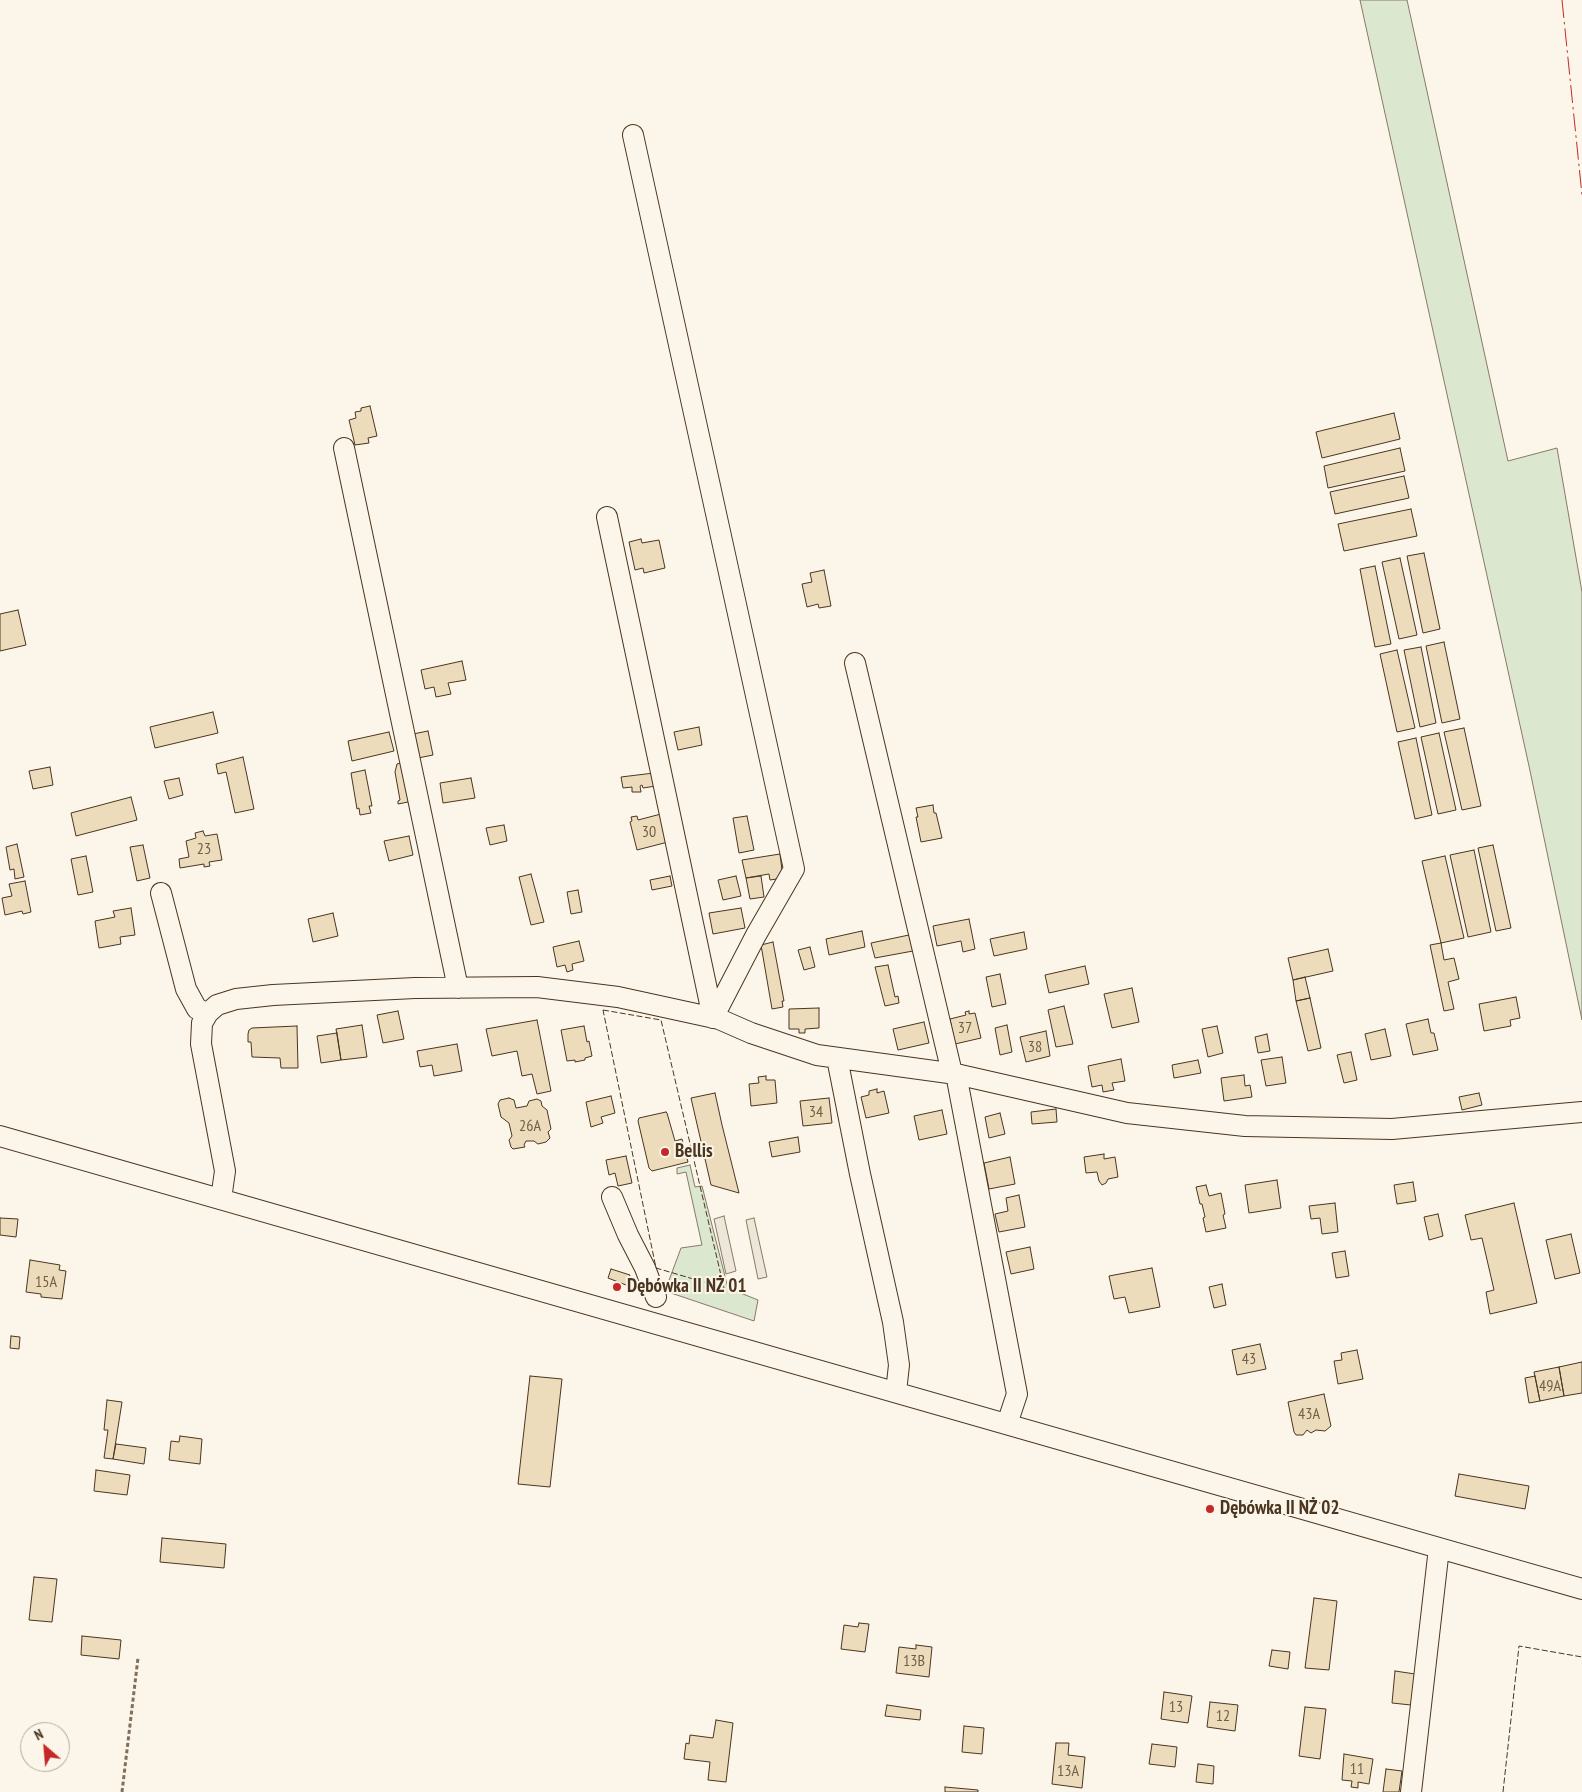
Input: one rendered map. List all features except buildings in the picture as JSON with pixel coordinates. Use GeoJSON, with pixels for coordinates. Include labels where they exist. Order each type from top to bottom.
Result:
{"type":"FeatureCollection","features":[{"type":"Feature","properties":{"kind":"street"},"geometry":{"type":"LineString","coordinates":[[634,135],[794,869],[756,935],[713,1018]]}},
{"type":"Feature","properties":{"kind":"street"},"geometry":{"type":"LineString","coordinates":[[344,448],[458,988]]}},
{"type":"Feature","properties":{"kind":"street"},"geometry":{"type":"LineString","coordinates":[[607,517],[713,1018]]}},
{"type":"Feature","properties":{"kind":"street"},"geometry":{"type":"LineString","coordinates":[[855,663],[954,1074],[1017,1394],[1007,1424]]}},
{"type":"Feature","properties":{"kind":"street"},"geometry":{"type":"LineString","coordinates":[[162,894],[186,989],[197,1009],[208,1013]]}},
{"type":"Feature","properties":{"kind":"street"},"geometry":{"type":"LineString","coordinates":[[221,1199],[225,1172],[201,1044],[202,1024],[208,1013],[217,1005],[236,999],[273,995],[385,989],[537,987],[618,997],[713,1018],[751,1033],[818,1055],[954,1074],[1127,1113],[1244,1126],[1392,1129],[1582,1112]]}},
{"type":"Feature","properties":{"kind":"street"},"geometry":{"type":"LineString","coordinates":[[837,1058],[860,1174],[893,1322],[899,1365],[896,1392]]}},
{"type":"Feature","properties":{"kind":"street"},"geometry":{"type":"LineString","coordinates":[[0,1136],[1582,1589]]}},
{"type":"Feature","properties":{"kind":"street"},"geometry":{"type":"LineString","coordinates":[[612,1197],[628,1235],[645,1268],[656,1297]]}},
{"type":"Feature","properties":{"kind":"street"},"geometry":{"type":"LineString","coordinates":[[1411,1792],[1439,1548]]}},
{"type":"Feature","properties":{"kind":"path"},"geometry":{"type":"LineString","coordinates":[[122,1792],[138,1658]]}},
{"type":"Feature","properties":{"kind":"green space"},"geometry":{"type":"Polygon","coordinates":[[[1360,0],[1407,0],[1508,461],[1557,448],[1582,592],[1582,1020],[1529,766],[1360,0]]]}},
{"type":"Feature","properties":{"kind":"green space"},"geometry":{"type":"Polygon","coordinates":[[[690,1165],[695,1187],[702,1186],[728,1288],[758,1300],[754,1321],[665,1291],[681,1248],[702,1245],[686,1172],[677,1174],[677,1168],[690,1165]]]}},
{"type":"Feature","properties":{"kind":"shaded area"},"geometry":{"type":"Polygon","coordinates":[[[724,1216],[736,1271],[726,1274],[714,1219],[724,1216]]]}},
{"type":"Feature","properties":{"kind":"shaded area"},"geometry":{"type":"Polygon","coordinates":[[[754,1218],[767,1277],[758,1279],[746,1220],[754,1218]]]}},
{"type":"Feature","properties":{"kind":"fence"},"geometry":{"type":"LineString","coordinates":[[603,1010],[661,1020],[724,1288],[656,1268],[603,1010]]}},
{"type":"Feature","properties":{"kind":"fence"},"geometry":{"type":"LineString","coordinates":[[1503,1792],[1519,1646],[1582,1657]]}},
{"type":"Feature","properties":{"kind":"power"},"geometry":{"type":"LineString","coordinates":[[1562,0],[1582,195]]}},
{"type":"Feature","properties":{"kind":"place","name":"Bellis"},"geometry":{"type":"Point","coordinates":[665,1152]}},
{"type":"Feature","properties":{"kind":"place","name":"Dębówka II NŻ 01"},"geometry":{"type":"Point","coordinates":[617,1287]}},
{"type":"Feature","properties":{"kind":"place","name":"Dębówka II NŻ 02"},"geometry":{"type":"Point","coordinates":[1210,1509]}}]}
